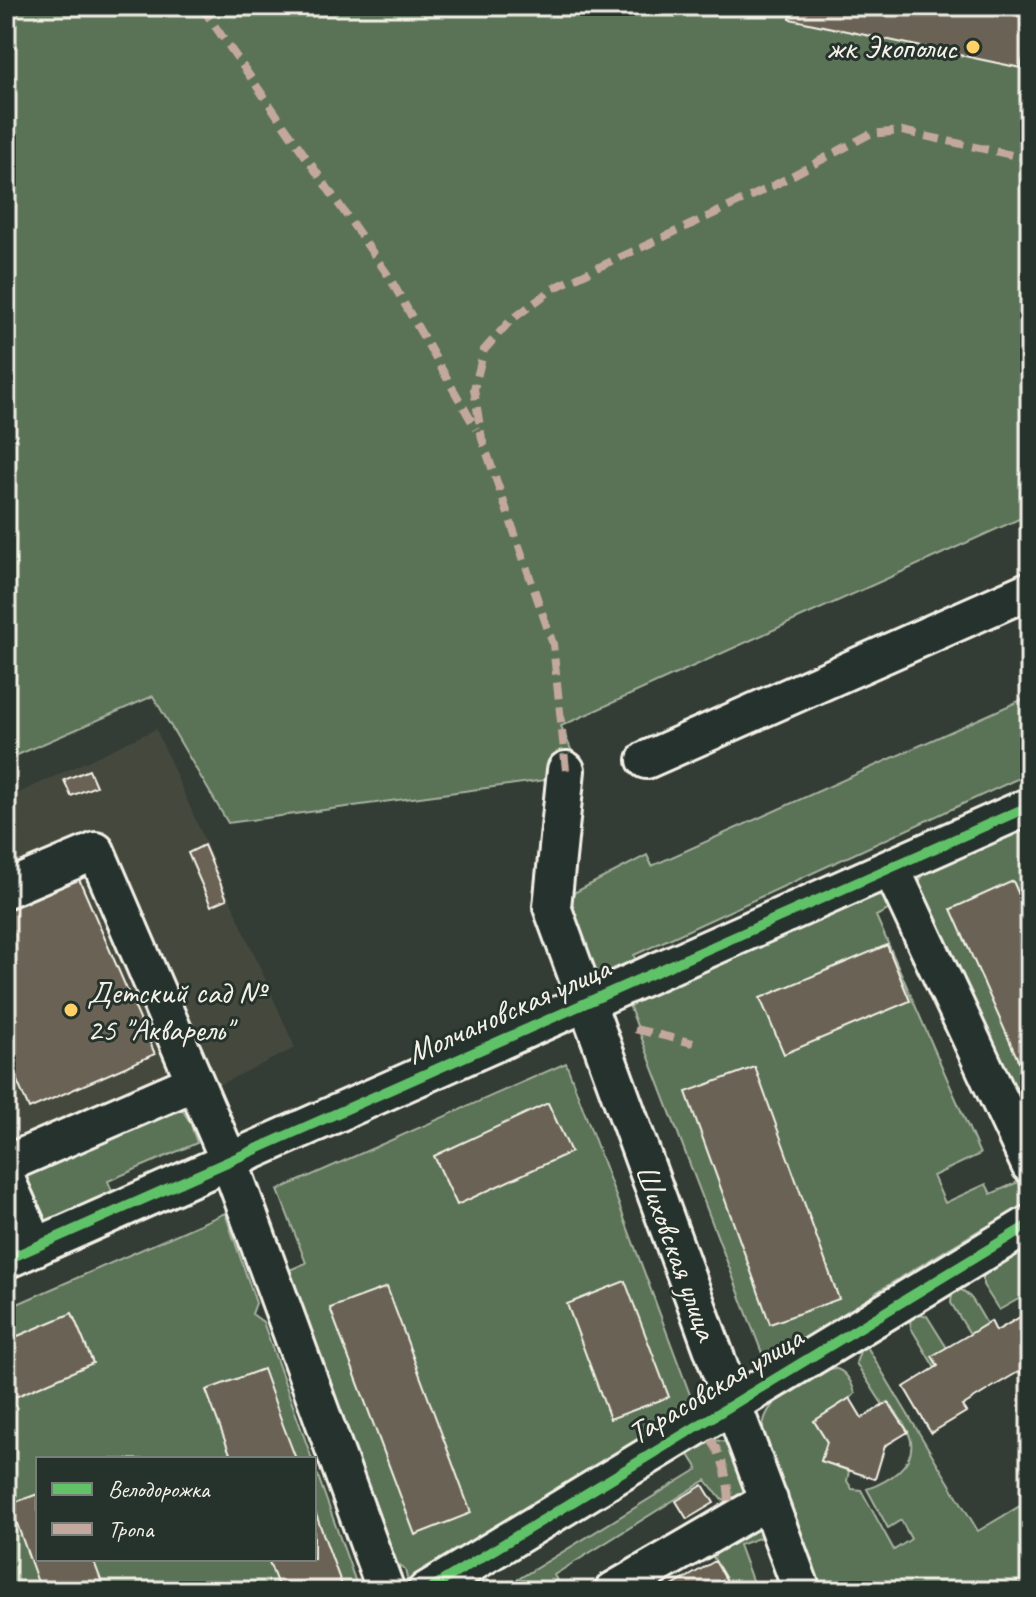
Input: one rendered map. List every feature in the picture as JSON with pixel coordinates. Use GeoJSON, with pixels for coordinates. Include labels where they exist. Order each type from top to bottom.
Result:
{"type":"FeatureCollection","features":[{"type":"Feature","properties":{"kind":"street"},"geometry":{"type":"LineString","coordinates":[[646,760],[1030,590]]}},
{"type":"Feature","properties":{"kind":"street","name":"Шиховская улица"},"geometry":{"type":"LineString","coordinates":[[566,770],[552,907],[802,1591]]}},
{"type":"Feature","properties":{"kind":"street","name":"Молчановская улица"},"geometry":{"type":"LineString","coordinates":[[21,1254],[1030,806]]}},
{"type":"Feature","properties":{"kind":"street"},"geometry":{"type":"LineString","coordinates":[[6,889],[96,851],[229,1161],[386,1591]]}},
{"type":"Feature","properties":{"kind":"street"},"geometry":{"type":"LineString","coordinates":[[891,868],[1030,1165]]}},
{"type":"Feature","properties":{"kind":"street"},"geometry":{"type":"LineString","coordinates":[[6,1164],[195,1082]]}},
{"type":"Feature","properties":{"kind":"street"},"geometry":{"type":"LineString","coordinates":[[6,1179],[21,1254]]}},
{"type":"Feature","properties":{"kind":"street","name":"Тарасовская улица"},"geometry":{"type":"LineString","coordinates":[[426,1591],[1030,1224]]}},
{"type":"Feature","properties":{"kind":"street"},"geometry":{"type":"LineString","coordinates":[[613,1591],[769,1500]]}},
{"type":"Feature","properties":{"kind":"shaded area"},"geometry":{"type":"Polygon","coordinates":[[[156,729],[295,1048],[6,1180],[6,799],[156,729]]]}},
{"type":"Feature","properties":{"kind":"green space"},"geometry":{"type":"Polygon","coordinates":[[[6,6],[1030,6],[1030,514],[561,726],[582,775],[228,823],[153,696],[6,760],[6,6]]]}},
{"type":"Feature","properties":{"kind":"green space"},"geometry":{"type":"Polygon","coordinates":[[[1030,696],[1030,773],[634,955],[640,973],[594,993],[560,900],[647,855],[652,866],[1030,696]]]}},
{"type":"Feature","properties":{"kind":"green space"},"geometry":{"type":"Polygon","coordinates":[[[1030,821],[1030,1135],[924,905],[929,903],[919,881],[928,869],[1030,821]]]}},
{"type":"Feature","properties":{"kind":"green space"},"geometry":{"type":"Polygon","coordinates":[[[880,895],[896,906],[876,916],[980,1154],[933,1176],[945,1203],[986,1184],[991,1194],[1018,1182],[1027,1195],[1028,1208],[989,1241],[981,1229],[875,1293],[882,1305],[770,1374],[629,1005],[866,896],[880,895]]]}},
{"type":"Feature","properties":{"kind":"green space"},"geometry":{"type":"Polygon","coordinates":[[[566,1063],[698,1416],[415,1588],[409,1586],[405,1570],[394,1561],[280,1274],[306,1263],[278,1190],[566,1063]]]}},
{"type":"Feature","properties":{"kind":"green space"},"geometry":{"type":"Polygon","coordinates":[[[180,1106],[190,1122],[197,1143],[108,1181],[117,1204],[50,1235],[22,1177],[23,1173],[180,1106]]]}},
{"type":"Feature","properties":{"kind":"green space"},"geometry":{"type":"Polygon","coordinates":[[[225,1213],[256,1303],[252,1314],[263,1322],[311,1457],[36,1457],[36,1561],[316,1561],[316,1471],[359,1591],[12,1591],[6,1575],[6,1309],[225,1213]]]}},
{"type":"Feature","properties":{"kind":"green space"},"geometry":{"type":"Polygon","coordinates":[[[1030,1243],[1030,1304],[1024,1296],[999,1310],[983,1285],[986,1270],[1030,1243]]]}},
{"type":"Feature","properties":{"kind":"green space"},"geometry":{"type":"Polygon","coordinates":[[[959,1289],[971,1299],[987,1324],[970,1334],[951,1303],[952,1294],[959,1289]]]}},
{"type":"Feature","properties":{"kind":"green space"},"geometry":{"type":"Polygon","coordinates":[[[918,1313],[927,1316],[947,1348],[935,1368],[911,1328],[910,1320],[918,1313]]]}},
{"type":"Feature","properties":{"kind":"green space"},"geometry":{"type":"Polygon","coordinates":[[[866,1345],[978,1531],[1030,1500],[1030,1583],[1017,1591],[823,1591],[763,1431],[764,1420],[776,1401],[805,1381],[824,1370],[835,1369],[844,1373],[855,1393],[814,1421],[827,1442],[821,1461],[849,1471],[847,1481],[852,1489],[861,1490],[894,1550],[911,1539],[901,1520],[888,1528],[867,1489],[898,1472],[909,1458],[911,1441],[889,1402],[883,1405],[856,1363],[861,1348],[866,1345]]]}},
{"type":"Feature","properties":{"kind":"green space"},"geometry":{"type":"Polygon","coordinates":[[[714,1440],[735,1447],[746,1488],[735,1502],[721,1499],[706,1480],[554,1575],[563,1591],[499,1591],[698,1469],[688,1453],[714,1440]]]}},
{"type":"Feature","properties":{"kind":"green space"},"geometry":{"type":"Polygon","coordinates":[[[757,1526],[770,1534],[739,1545],[756,1591],[733,1591],[712,1555],[757,1526]]]}},
{"type":"Feature","properties":{"kind":"building","name":"жк Экополис"},"geometry":{"type":"Polygon","coordinates":[[[792,6],[1030,6],[1030,25],[1021,68],[790,19],[792,6]]]}},
{"type":"Feature","properties":{"kind":"building"},"geometry":{"type":"Polygon","coordinates":[[[89,770],[96,786],[71,796],[64,780],[89,770]]]}},
{"type":"Feature","properties":{"kind":"building"},"geometry":{"type":"Polygon","coordinates":[[[204,845],[227,899],[211,906],[188,853],[204,845]]]}},
{"type":"Feature","properties":{"kind":"building","name":"Детский сад № 25 \"Акварель\""},"geometry":{"type":"Polygon","coordinates":[[[79,879],[155,1054],[29,1109],[6,1055],[6,911],[79,879]]]}},
{"type":"Feature","properties":{"kind":"building"},"geometry":{"type":"Polygon","coordinates":[[[1013,881],[1030,920],[1030,1087],[951,909],[1013,881]]]}},
{"type":"Feature","properties":{"kind":"building"},"geometry":{"type":"Polygon","coordinates":[[[887,945],[910,1001],[784,1054],[760,998],[887,945]]]}},
{"type":"Feature","properties":{"kind":"building"},"geometry":{"type":"Polygon","coordinates":[[[755,1067],[839,1299],[770,1324],[686,1092],[755,1067]]]}},
{"type":"Feature","properties":{"kind":"building"},"geometry":{"type":"Polygon","coordinates":[[[548,1103],[571,1152],[457,1205],[434,1156],[548,1103]]]}},
{"type":"Feature","properties":{"kind":"building"},"geometry":{"type":"Polygon","coordinates":[[[625,1281],[669,1397],[610,1419],[567,1304],[625,1281]]]}},
{"type":"Feature","properties":{"kind":"building"},"geometry":{"type":"Polygon","coordinates":[[[387,1287],[471,1513],[415,1535],[330,1308],[387,1287]]]}},
{"type":"Feature","properties":{"kind":"building"},"geometry":{"type":"Polygon","coordinates":[[[72,1313],[93,1363],[6,1401],[6,1341],[72,1313]]]}},
{"type":"Feature","properties":{"kind":"building"},"geometry":{"type":"Polygon","coordinates":[[[1027,1313],[1030,1319],[1030,1374],[1024,1377],[1020,1371],[991,1388],[962,1406],[966,1412],[931,1433],[904,1387],[938,1366],[932,1356],[991,1321],[996,1331],[1027,1313]]]}},
{"type":"Feature","properties":{"kind":"building"},"geometry":{"type":"Polygon","coordinates":[[[263,1369],[295,1457],[231,1457],[206,1390],[263,1369]]]}},
{"type":"Feature","properties":{"kind":"building"},"geometry":{"type":"Polygon","coordinates":[[[850,1398],[862,1418],[888,1402],[908,1432],[885,1446],[875,1479],[821,1461],[827,1442],[814,1421],[850,1398]]]}},
{"type":"Feature","properties":{"kind":"building"},"geometry":{"type":"Polygon","coordinates":[[[703,1485],[714,1503],[687,1519],[676,1501],[703,1485]]]}},
{"type":"Feature","properties":{"kind":"building"},"geometry":{"type":"Polygon","coordinates":[[[36,1495],[36,1561],[94,1561],[105,1591],[41,1591],[10,1504],[36,1495]]]}},
{"type":"Feature","properties":{"kind":"building"},"geometry":{"type":"Polygon","coordinates":[[[316,1514],[344,1591],[280,1591],[269,1561],[316,1561],[316,1514]]]}},
{"type":"Feature","properties":{"kind":"building"},"geometry":{"type":"Polygon","coordinates":[[[715,1561],[733,1591],[664,1591],[691,1575],[715,1561]]]}},
{"type":"Feature","properties":{"kind":"marked path"},"geometry":{"type":"LineString","coordinates":[[201,6],[388,275],[476,429]]}},
{"type":"Feature","properties":{"kind":"marked path"},"geometry":{"type":"LineString","coordinates":[[566,770],[553,644],[482,439],[474,389],[484,350],[510,321],[554,288],[765,190],[870,134],[902,131],[1030,159]]}},
{"type":"Feature","properties":{"kind":"marked path"},"geometry":{"type":"LineString","coordinates":[[635,1029],[693,1043]]}},
{"type":"Feature","properties":{"kind":"marked path"},"geometry":{"type":"LineString","coordinates":[[711,1440],[724,1470],[729,1502]]}},
{"type":"Feature","properties":{"kind":"cycle path"},"geometry":{"type":"LineString","coordinates":[[6,1260],[1030,806]]}},
{"type":"Feature","properties":{"kind":"cycle path"},"geometry":{"type":"LineString","coordinates":[[426,1591],[1030,1224]]}},
{"type":"Feature","properties":{"kind":"place","name":"жк Экополис"},"geometry":{"type":"Point","coordinates":[973,47]}},
{"type":"Feature","properties":{"kind":"place","name":"Детский сад № 25 \"Акварель\""},"geometry":{"type":"Point","coordinates":[71,1010]}}]}
